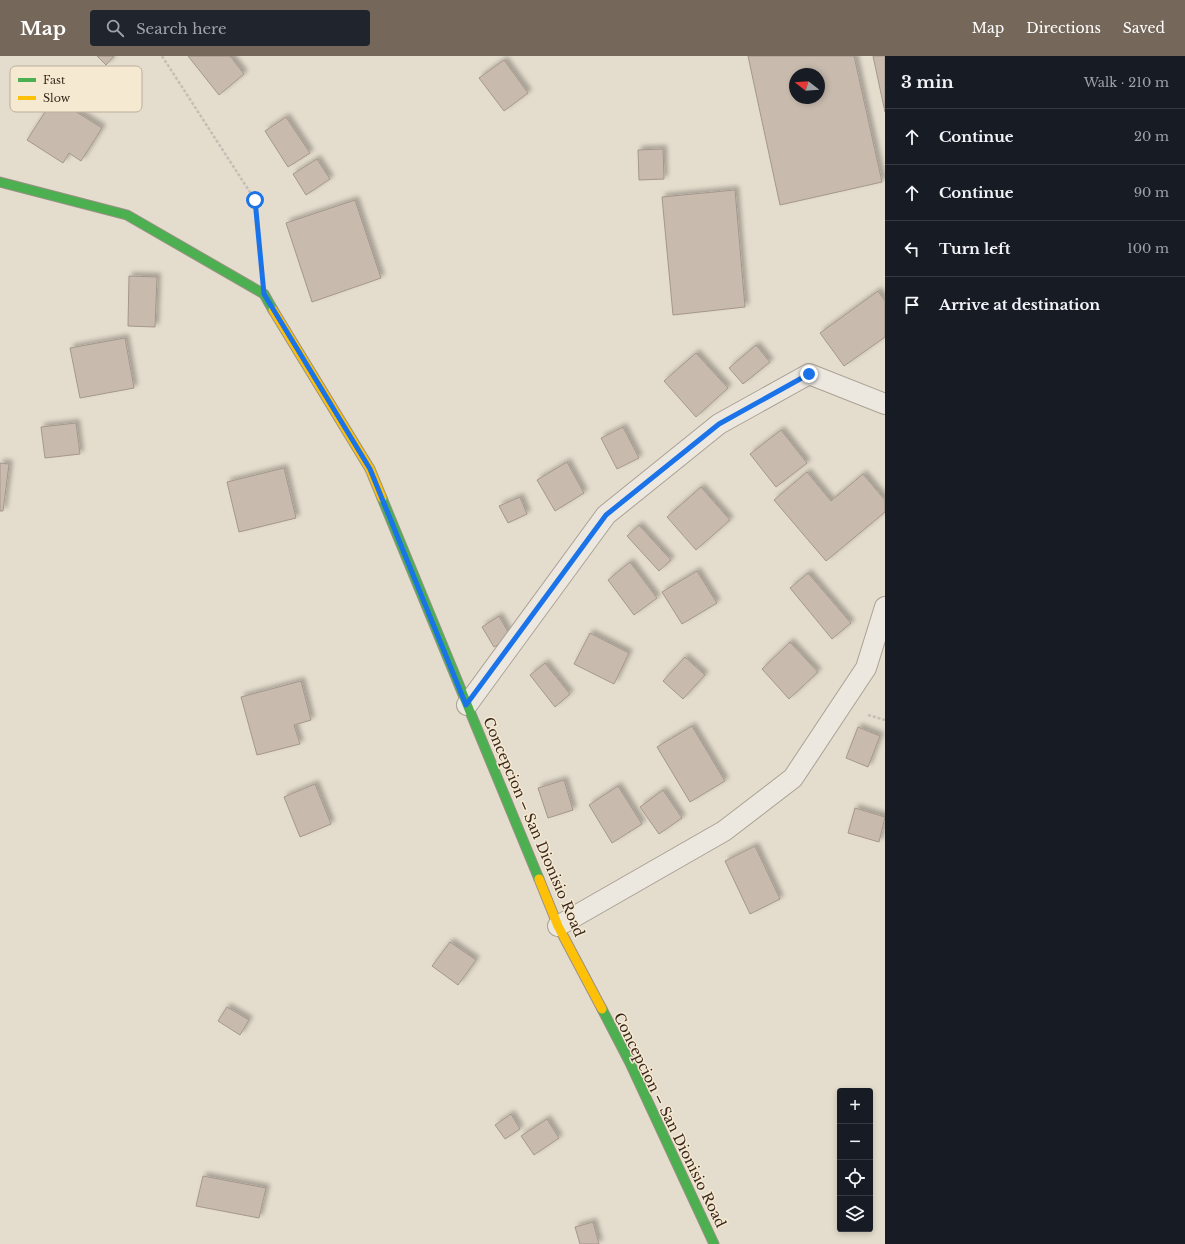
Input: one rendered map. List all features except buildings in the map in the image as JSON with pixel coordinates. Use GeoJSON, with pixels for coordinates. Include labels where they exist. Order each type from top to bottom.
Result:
{"type":"FeatureCollection","features":[{"type":"Feature","properties":{"kind":"main road","name":"Concepcion – San Dionisio Road"},"geometry":{"type":"LineString","coordinates":[[0,182],[127,215],[264,294],[370,469],[558,926],[630,1063],[714,1244]]}},
{"type":"Feature","properties":{"kind":"lane"},"geometry":{"type":"LineString","coordinates":[[466,705],[606,515],[719,424],[809,374],[885,404]]}},
{"type":"Feature","properties":{"kind":"lane"},"geometry":{"type":"LineString","coordinates":[[558,926],[724,831],[793,778],[866,668],[885,607]]}},
{"type":"Feature","properties":{"kind":"path"},"geometry":{"type":"LineString","coordinates":[[162,56],[255,200],[264,294]]}},
{"type":"Feature","properties":{"kind":"traffic: fast"},"geometry":{"type":"LineString","coordinates":[[0,182],[127,215],[264,294],[273,310]]}},
{"type":"Feature","properties":{"kind":"traffic: fast"},"geometry":{"type":"LineString","coordinates":[[382,498],[539,879]]}},
{"type":"Feature","properties":{"kind":"traffic: fast"},"geometry":{"type":"LineString","coordinates":[[602,1009],[630,1063],[714,1244]]}},
{"type":"Feature","properties":{"kind":"traffic: slow"},"geometry":{"type":"LineString","coordinates":[[273,310],[370,469],[382,498]]}},
{"type":"Feature","properties":{"kind":"traffic: slow"},"geometry":{"type":"LineString","coordinates":[[539,879],[558,926],[602,1009]]}},
{"type":"Feature","properties":{"kind":"route"},"geometry":{"type":"LineString","coordinates":[[255,200],[264,294],[370,469],[466,705],[606,515],[719,424],[809,374]]}}]}
